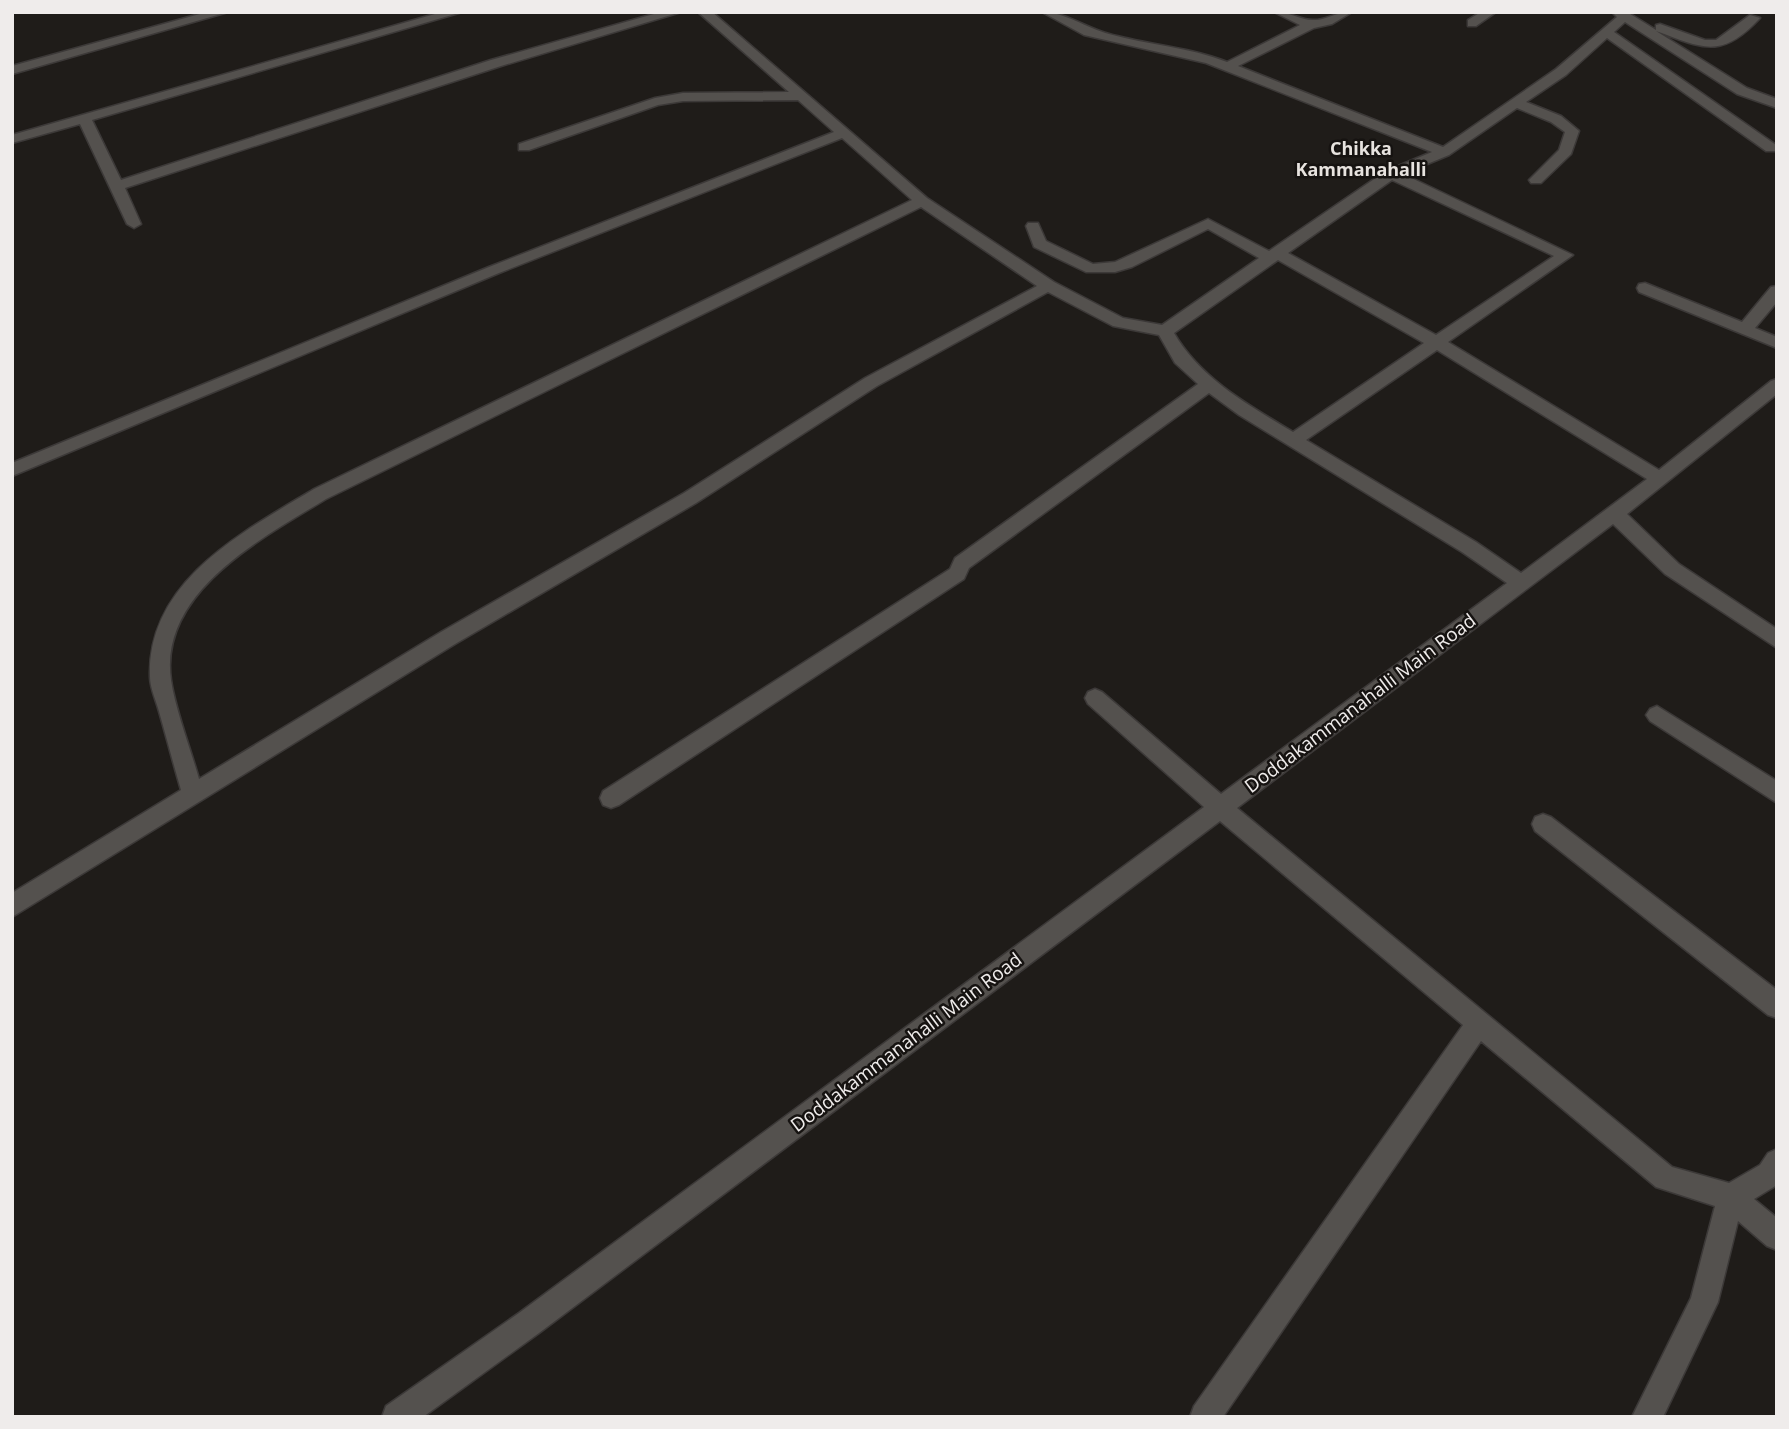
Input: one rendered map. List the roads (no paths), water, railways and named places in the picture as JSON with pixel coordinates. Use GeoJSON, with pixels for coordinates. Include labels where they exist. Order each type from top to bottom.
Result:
{"type":"FeatureCollection","features":[{"type":"Feature","properties":{"kind":"street"},"geometry":{"type":"LineString","coordinates":[[12,70],[222,12]]}},
{"type":"Feature","properties":{"kind":"street"},"geometry":{"type":"LineString","coordinates":[[12,139],[456,12]]}},
{"type":"Feature","properties":{"kind":"street"},"geometry":{"type":"LineString","coordinates":[[117,186],[496,63],[675,12]]}},
{"type":"Feature","properties":{"kind":"street"},"geometry":{"type":"LineString","coordinates":[[704,12],[922,201],[1048,286],[1119,323],[1165,331],[1391,174],[1444,152],[1561,72],[1606,32],[1621,14],[1742,91],[1777,104]]}},
{"type":"Feature","properties":{"kind":"street"},"geometry":{"type":"LineString","coordinates":[[1048,12],[1088,34],[1192,53],[1229,66],[1444,152]]}},
{"type":"Feature","properties":{"kind":"street"},"geometry":{"type":"LineString","coordinates":[[1280,12],[1310,25]]}},
{"type":"Feature","properties":{"kind":"street"},"geometry":{"type":"LineString","coordinates":[[1229,66],[1310,25],[1326,23],[1346,12]]}},
{"type":"Feature","properties":{"kind":"street"},"geometry":{"type":"LineString","coordinates":[[1472,23],[1490,12]]}},
{"type":"Feature","properties":{"kind":"street"},"geometry":{"type":"LineString","coordinates":[[1644,28],[1666,29],[1697,42],[1719,44],[1754,18]]}},
{"type":"Feature","properties":{"kind":"street"},"geometry":{"type":"LineString","coordinates":[[1606,32],[1771,148]]}},
{"type":"Feature","properties":{"kind":"street"},"geometry":{"type":"LineString","coordinates":[[524,147],[655,102],[683,97],[800,96]]}},
{"type":"Feature","properties":{"kind":"street"},"geometry":{"type":"LineString","coordinates":[[1516,103],[1556,119],[1572,131],[1566,151],[1536,180]]}},
{"type":"Feature","properties":{"kind":"street"},"geometry":{"type":"LineString","coordinates":[[85,119],[134,224]]}},
{"type":"Feature","properties":{"kind":"street"},"geometry":{"type":"LineString","coordinates":[[12,470],[494,270],[843,133]]}},
{"type":"Feature","properties":{"kind":"street"},"geometry":{"type":"LineString","coordinates":[[1295,439],[1564,255],[1391,174]]}},
{"type":"Feature","properties":{"kind":"street"},"geometry":{"type":"LineString","coordinates":[[193,795],[160,677],[164,636],[180,603],[206,571],[261,531],[320,494],[922,201]]}},
{"type":"Feature","properties":{"kind":"street"},"geometry":{"type":"LineString","coordinates":[[1033,226],[1039,244],[1091,269],[1128,264],[1208,223],[1437,343],[1660,479]]}},
{"type":"Feature","properties":{"kind":"street"},"geometry":{"type":"LineString","coordinates":[[12,906],[449,638],[690,498],[870,382],[1048,286]]}},
{"type":"Feature","properties":{"kind":"street"},"geometry":{"type":"LineString","coordinates":[[1645,288],[1777,343]]}},
{"type":"Feature","properties":{"kind":"street"},"geometry":{"type":"LineString","coordinates":[[1745,330],[1777,291]]}},
{"type":"Feature","properties":{"kind":"street"},"geometry":{"type":"LineString","coordinates":[[1165,331],[1181,359],[1245,411],[1469,547],[1521,583]]}},
{"type":"Feature","properties":{"kind":"street"},"geometry":{"type":"LineString","coordinates":[[611,798],[957,574],[962,563],[1209,384]]}},
{"type":"Feature","properties":{"kind":"street","name":"Doddakammanahalli Main Road"},"geometry":{"type":"LineString","coordinates":[[397,1417],[529,1324],[1615,514],[1776,388]]}},
{"type":"Feature","properties":{"kind":"street"},"geometry":{"type":"LineString","coordinates":[[1615,514],[1672,569],[1777,640]]}},
{"type":"Feature","properties":{"kind":"street"},"geometry":{"type":"LineString","coordinates":[[1095,698],[1221,808],[1665,1178],[1731,1197],[1777,1236]]}},
{"type":"Feature","properties":{"kind":"street"},"geometry":{"type":"LineString","coordinates":[[1657,715],[1777,793]]}},
{"type":"Feature","properties":{"kind":"street"},"geometry":{"type":"LineString","coordinates":[[1543,824],[1777,1006]]}},
{"type":"Feature","properties":{"kind":"street"},"geometry":{"type":"LineString","coordinates":[[1205,1417],[1479,1023]]}},
{"type":"Feature","properties":{"kind":"street"},"geometry":{"type":"LineString","coordinates":[[1647,1417],[1704,1302],[1731,1197],[1769,1174],[1777,1162]]}},
{"type":"Feature","properties":{"kind":"district","name":"Chikka Kammanahalli"},"geometry":{"type":"Point","coordinates":[1361,158]}}]}
